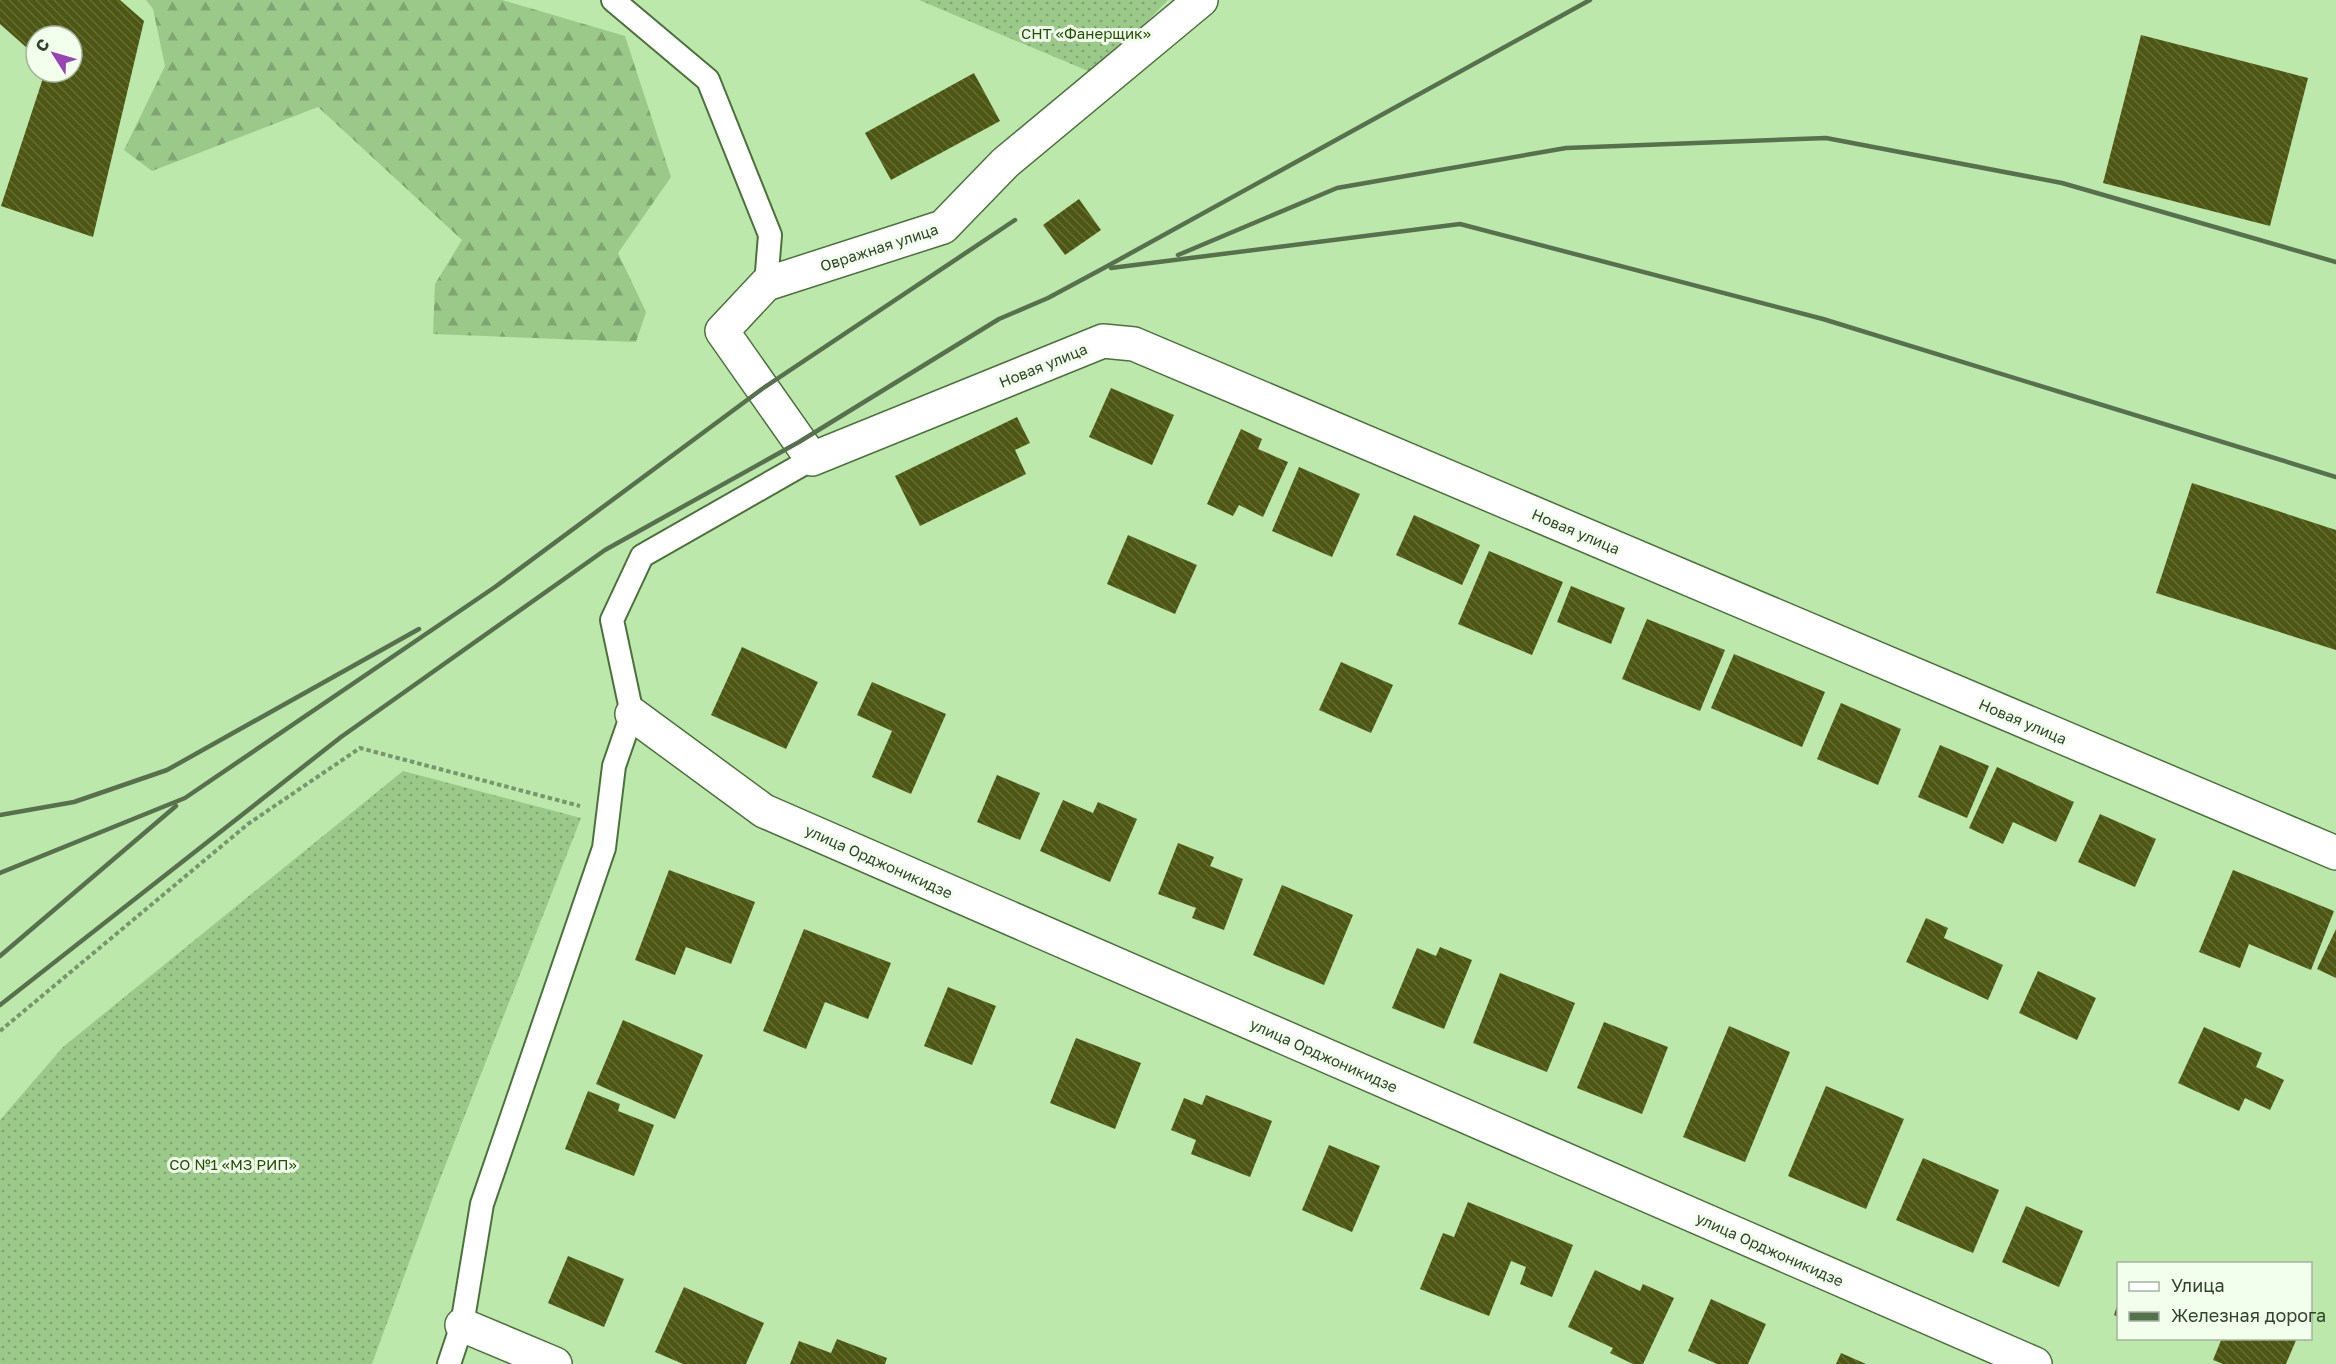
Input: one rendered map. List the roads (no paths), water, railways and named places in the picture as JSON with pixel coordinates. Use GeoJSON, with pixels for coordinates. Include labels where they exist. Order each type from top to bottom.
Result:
{"type":"FeatureCollection","features":[{"type":"Feature","properties":{"kind":"street","name":"Овражная улица"},"geometry":{"type":"LineString","coordinates":[[812,459],[722,332],[766,284],[943,227],[1005,163],[1201,0]]}},
{"type":"Feature","properties":{"kind":"street","name":"Новая улица"},"geometry":{"type":"LineString","coordinates":[[812,459],[1103,341],[1134,344],[2336,853]]}},
{"type":"Feature","properties":{"kind":"street","name":"улица Орджоникидзе"},"geometry":{"type":"LineString","coordinates":[[632,714],[764,810],[2021,1361]]}},
{"type":"Feature","properties":{"kind":"street"},"geometry":{"type":"LineString","coordinates":[[462,1325],[555,1364]]}},
{"type":"Feature","properties":{"kind":"lane"},"geometry":{"type":"LineString","coordinates":[[613,0],[708,80],[770,234],[766,284]]}},
{"type":"Feature","properties":{"kind":"lane"},"geometry":{"type":"LineString","coordinates":[[449,1364],[462,1325],[482,1204],[604,848],[614,766],[632,714],[612,620],[642,556],[812,459]]}},
{"type":"Feature","properties":{"kind":"railway"},"geometry":{"type":"LineString","coordinates":[[0,1005],[341,737],[605,550],[799,442],[999,319],[1048,298],[1102,269],[1590,0]]}},
{"type":"Feature","properties":{"kind":"railway"},"geometry":{"type":"LineString","coordinates":[[1178,255],[1337,188],[1566,148],[1826,138],[2062,183],[2336,262]]}},
{"type":"Feature","properties":{"kind":"railway"},"geometry":{"type":"LineString","coordinates":[[0,873],[185,798],[495,587],[762,389],[1015,220]]}},
{"type":"Feature","properties":{"kind":"railway"},"geometry":{"type":"LineString","coordinates":[[1111,268],[1460,224],[1823,319],[2336,477]]}},
{"type":"Feature","properties":{"kind":"railway"},"geometry":{"type":"LineString","coordinates":[[0,815],[74,802],[167,770],[419,629]]}},
{"type":"Feature","properties":{"kind":"railway"},"geometry":{"type":"LineString","coordinates":[[0,956],[176,806]]}},
{"type":"Feature","properties":{"kind":"park label","name":"СНТ «Фанерщик»"},"geometry":{"type":"Point","coordinates":[1086,33]}},
{"type":"Feature","properties":{"kind":"park label","name":"СО №1 «МЗ РИП»"},"geometry":{"type":"Point","coordinates":[233,1164]}}]}
